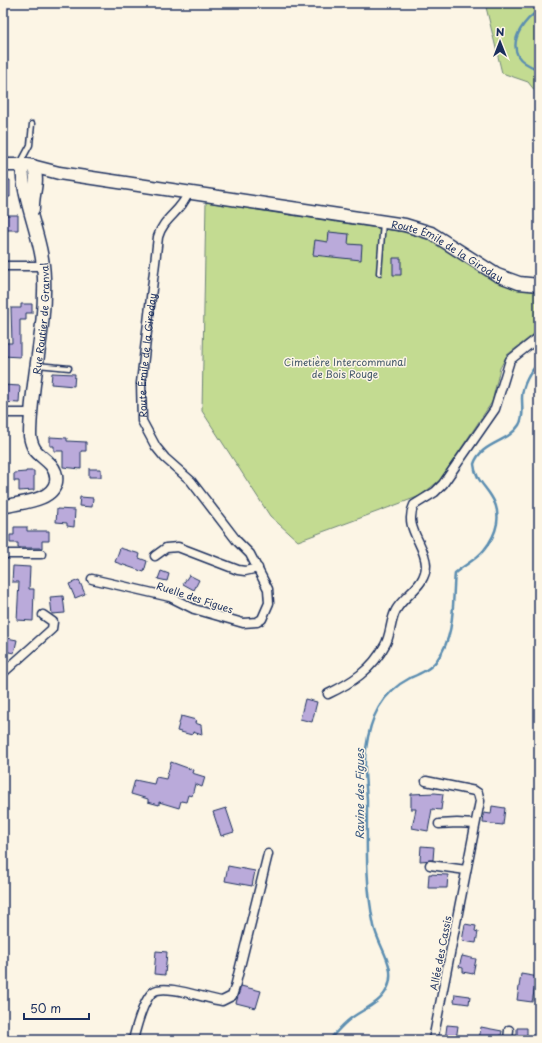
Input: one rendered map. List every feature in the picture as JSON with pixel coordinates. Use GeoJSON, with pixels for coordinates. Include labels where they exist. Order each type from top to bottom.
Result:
{"type":"FeatureCollection","features":[{"type":"Feature","properties":{"kind":"main road","name":"Route Émile de la Giroday"},"geometry":{"type":"LineString","coordinates":[[3,165],[28,165],[59,173],[406,225],[430,233],[497,275],[519,283],[539,285]]}},
{"type":"Feature","properties":{"kind":"main road","name":"Rue Routier de Granval"},"geometry":{"type":"LineString","coordinates":[[28,165],[36,172],[33,204],[34,225]]}},
{"type":"Feature","properties":{"kind":"main road","name":"Rue Routier de Granval"},"geometry":{"type":"LineString","coordinates":[[4,505],[38,499],[49,494],[55,486],[57,477],[55,470],[33,448],[30,436],[44,305],[43,266],[34,225],[24,191],[28,165]]}},
{"type":"Feature","properties":{"kind":"main road"},"geometry":{"type":"LineString","coordinates":[[36,184],[45,175],[59,173]]}},
{"type":"Feature","properties":{"kind":"street","name":"Route Émile de la Giroday"},"geometry":{"type":"LineString","coordinates":[[188,193],[185,203],[163,223],[158,237],[141,383],[140,408],[142,421],[156,447],[202,493],[237,541],[250,554],[258,568]]}},
{"type":"Feature","properties":{"kind":"street"},"geometry":{"type":"LineString","coordinates":[[3,266],[43,266]]}},
{"type":"Feature","properties":{"kind":"street"},"geometry":{"type":"LineString","coordinates":[[328,694],[352,682],[364,672],[386,645],[396,610],[421,584],[426,568],[422,547],[412,529],[410,520],[414,505],[435,492],[443,484],[495,410],[510,360],[539,336]]}},
{"type":"Feature","properties":{"kind":"street"},"geometry":{"type":"LineString","coordinates":[[3,413],[32,414]]}},
{"type":"Feature","properties":{"kind":"street"},"geometry":{"type":"LineString","coordinates":[[155,556],[166,548],[178,547],[238,570],[245,571],[258,568]]}},
{"type":"Feature","properties":{"kind":"street"},"geometry":{"type":"LineString","coordinates":[[3,554],[41,554]]}},
{"type":"Feature","properties":{"kind":"street","name":"Ruelle des Figues"},"geometry":{"type":"LineString","coordinates":[[92,579],[170,597],[194,609],[250,624],[262,619],[269,603],[268,589],[258,568]]}},
{"type":"Feature","properties":{"kind":"street"},"geometry":{"type":"LineString","coordinates":[[3,674],[52,629],[52,622],[43,615]]}},
{"type":"Feature","properties":{"kind":"street","name":"Allée des Cassis"},"geometry":{"type":"LineString","coordinates":[[426,781],[470,789],[478,793],[480,801],[433,1040]]}},
{"type":"Feature","properties":{"kind":"street"},"geometry":{"type":"LineString","coordinates":[[439,824],[457,822],[475,824]]}},
{"type":"Feature","properties":{"kind":"street"},"geometry":{"type":"LineString","coordinates":[[133,1040],[145,1003],[153,992],[159,990],[175,990],[222,1001],[232,996],[268,854]]}},
{"type":"Feature","properties":{"kind":"street"},"geometry":{"type":"LineString","coordinates":[[430,865],[466,870]]}},
{"type":"Feature","properties":{"kind":"street"},"geometry":{"type":"LineString","coordinates":[[508,1040],[509,1030]]}},
{"type":"Feature","properties":{"kind":"lane"},"geometry":{"type":"LineString","coordinates":[[28,165],[23,158],[30,145],[32,124]]}},
{"type":"Feature","properties":{"kind":"lane"},"geometry":{"type":"LineString","coordinates":[[380,273],[383,222]]}},
{"type":"Feature","properties":{"kind":"lane"},"geometry":{"type":"LineString","coordinates":[[38,365],[69,368]]}},
{"type":"Feature","properties":{"kind":"green space"},"geometry":{"type":"Polygon","coordinates":[[[485,3],[539,3],[539,96],[528,82],[502,73],[485,3]]]}},
{"type":"Feature","properties":{"kind":"green space","name":"Cimetière Intercommunal de Bois Rouge"},"geometry":{"type":"Polygon","coordinates":[[[206,202],[418,234],[442,247],[487,276],[509,284],[539,291],[539,323],[534,334],[507,355],[500,368],[492,402],[440,480],[420,496],[298,541],[270,516],[202,411],[206,202]]]}},
{"type":"Feature","properties":{"kind":"building"},"geometry":{"type":"Polygon","coordinates":[[[3,180],[10,180],[10,197],[3,197],[3,180]]]}},
{"type":"Feature","properties":{"kind":"building"},"geometry":{"type":"Polygon","coordinates":[[[3,215],[18,215],[18,230],[3,230],[3,215]]]}},
{"type":"Feature","properties":{"kind":"building"},"geometry":{"type":"Polygon","coordinates":[[[329,232],[349,234],[348,244],[362,245],[361,260],[313,255],[315,240],[328,242],[329,232]]]}},
{"type":"Feature","properties":{"kind":"building"},"geometry":{"type":"Polygon","coordinates":[[[393,258],[401,258],[401,275],[393,275],[393,258]]]}},
{"type":"Feature","properties":{"kind":"building"},"geometry":{"type":"Polygon","coordinates":[[[21,304],[32,304],[32,313],[26,313],[26,320],[20,320],[20,357],[3,356],[3,343],[12,343],[11,308],[21,308],[21,304]]]}},
{"type":"Feature","properties":{"kind":"building"},"geometry":{"type":"Polygon","coordinates":[[[52,373],[75,374],[74,386],[51,384],[52,373]]]}},
{"type":"Feature","properties":{"kind":"building"},"geometry":{"type":"Polygon","coordinates":[[[3,385],[20,386],[19,403],[3,402],[3,385]]]}},
{"type":"Feature","properties":{"kind":"building"},"geometry":{"type":"Polygon","coordinates":[[[50,437],[67,438],[67,441],[86,442],[86,451],[81,451],[81,469],[63,467],[63,451],[54,451],[54,446],[50,446],[50,437]]]}},
{"type":"Feature","properties":{"kind":"building"},"geometry":{"type":"Polygon","coordinates":[[[89,469],[101,469],[101,477],[89,477],[89,469]]]}},
{"type":"Feature","properties":{"kind":"building"},"geometry":{"type":"Polygon","coordinates":[[[34,471],[34,490],[19,491],[19,481],[14,481],[14,473],[34,471]]]}},
{"type":"Feature","properties":{"kind":"building"},"geometry":{"type":"Polygon","coordinates":[[[80,497],[93,498],[92,507],[79,506],[80,497]]]}},
{"type":"Feature","properties":{"kind":"building"},"geometry":{"type":"Polygon","coordinates":[[[57,509],[75,510],[74,527],[67,526],[67,523],[56,522],[57,509]]]}},
{"type":"Feature","properties":{"kind":"building"},"geometry":{"type":"Polygon","coordinates":[[[14,527],[27,527],[27,531],[49,531],[49,541],[42,541],[42,548],[18,548],[18,543],[10,543],[10,535],[14,535],[14,527]]]}},
{"type":"Feature","properties":{"kind":"building"},"geometry":{"type":"Polygon","coordinates":[[[120,548],[140,554],[139,558],[147,561],[144,572],[115,562],[120,548]]]}},
{"type":"Feature","properties":{"kind":"building"},"geometry":{"type":"Polygon","coordinates":[[[13,566],[30,567],[29,589],[34,589],[33,621],[17,620],[19,582],[12,582],[13,566]]]}},
{"type":"Feature","properties":{"kind":"building"},"geometry":{"type":"Polygon","coordinates":[[[161,571],[169,574],[167,581],[158,579],[161,571]]]}},
{"type":"Feature","properties":{"kind":"building"},"geometry":{"type":"Polygon","coordinates":[[[189,575],[199,580],[194,590],[183,584],[189,575]]]}},
{"type":"Feature","properties":{"kind":"building"},"geometry":{"type":"Polygon","coordinates":[[[79,580],[85,594],[75,598],[69,584],[79,580]]]}},
{"type":"Feature","properties":{"kind":"building"},"geometry":{"type":"Polygon","coordinates":[[[63,596],[65,613],[52,614],[50,597],[63,596]]]}},
{"type":"Feature","properties":{"kind":"building"},"geometry":{"type":"Polygon","coordinates":[[[7,638],[17,640],[14,653],[4,651],[7,638]]]}},
{"type":"Feature","properties":{"kind":"building"},"geometry":{"type":"Polygon","coordinates":[[[305,699],[317,702],[312,722],[300,719],[305,699]]]}},
{"type":"Feature","properties":{"kind":"building"},"geometry":{"type":"Polygon","coordinates":[[[181,716],[196,720],[195,723],[201,725],[202,735],[193,732],[192,735],[177,731],[181,716]]]}},
{"type":"Feature","properties":{"kind":"building"},"geometry":{"type":"Polygon","coordinates":[[[171,762],[193,770],[192,773],[205,777],[202,787],[195,784],[192,796],[188,795],[186,802],[181,801],[179,808],[159,802],[159,805],[148,802],[148,799],[131,794],[135,780],[154,784],[156,777],[166,779],[171,762]]]}},
{"type":"Feature","properties":{"kind":"building"},"geometry":{"type":"Polygon","coordinates":[[[411,794],[443,794],[441,810],[432,809],[428,831],[412,828],[416,809],[411,809],[411,794]]]}},
{"type":"Feature","properties":{"kind":"building"},"geometry":{"type":"Polygon","coordinates":[[[492,806],[505,808],[503,825],[483,823],[484,813],[491,814],[492,806]]]}},
{"type":"Feature","properties":{"kind":"building"},"geometry":{"type":"Polygon","coordinates":[[[226,808],[234,832],[221,836],[213,812],[226,808]]]}},
{"type":"Feature","properties":{"kind":"building"},"geometry":{"type":"Polygon","coordinates":[[[421,846],[434,847],[433,860],[420,861],[421,846]]]}},
{"type":"Feature","properties":{"kind":"building"},"geometry":{"type":"Polygon","coordinates":[[[228,866],[255,871],[252,886],[225,881],[228,866]]]}},
{"type":"Feature","properties":{"kind":"building"},"geometry":{"type":"Polygon","coordinates":[[[429,874],[448,875],[447,888],[428,888],[429,874]]]}},
{"type":"Feature","properties":{"kind":"building"},"geometry":{"type":"Polygon","coordinates":[[[465,924],[476,926],[475,931],[478,932],[476,943],[462,941],[465,924]]]}},
{"type":"Feature","properties":{"kind":"building"},"geometry":{"type":"Polygon","coordinates":[[[156,951],[167,952],[165,975],[154,974],[156,951]]]}},
{"type":"Feature","properties":{"kind":"building"},"geometry":{"type":"Polygon","coordinates":[[[462,956],[476,959],[473,974],[463,972],[463,968],[459,967],[462,956]]]}},
{"type":"Feature","properties":{"kind":"building"},"geometry":{"type":"Polygon","coordinates":[[[521,974],[539,977],[539,988],[535,987],[532,1002],[517,1000],[521,974]]]}},
{"type":"Feature","properties":{"kind":"building"},"geometry":{"type":"Polygon","coordinates":[[[241,986],[261,991],[256,1008],[236,1003],[241,986]]]}},
{"type":"Feature","properties":{"kind":"building"},"geometry":{"type":"Polygon","coordinates":[[[455,994],[470,996],[469,1004],[454,1002],[455,994]]]}},
{"type":"Feature","properties":{"kind":"building"},"geometry":{"type":"Polygon","coordinates":[[[447,1025],[458,1026],[456,1040],[445,1040],[447,1025]]]}},
{"type":"Feature","properties":{"kind":"building"},"geometry":{"type":"Polygon","coordinates":[[[481,1027],[502,1031],[500,1040],[479,1040],[481,1027]]]}},
{"type":"Feature","properties":{"kind":"building"},"geometry":{"type":"Polygon","coordinates":[[[517,1028],[527,1028],[527,1040],[517,1040],[517,1028]]]}},
{"type":"Feature","properties":{"kind":"waterway","name":"Ravine des Figues"},"geometry":{"type":"LineString","coordinates":[[539,10],[524,24],[517,36],[516,42],[518,56],[522,61],[539,70]]}},
{"type":"Feature","properties":{"kind":"waterway","name":"Ravine des Figues"},"geometry":{"type":"LineString","coordinates":[[329,1040],[347,1021],[380,999],[387,989],[390,981],[389,965],[376,934],[369,895],[365,755],[370,727],[384,699],[391,691],[400,684],[432,666],[443,650],[452,618],[455,573],[484,550],[489,544],[497,524],[497,510],[495,503],[478,477],[474,464],[482,451],[508,436],[521,422],[523,389],[530,374],[539,363]]}}]}
